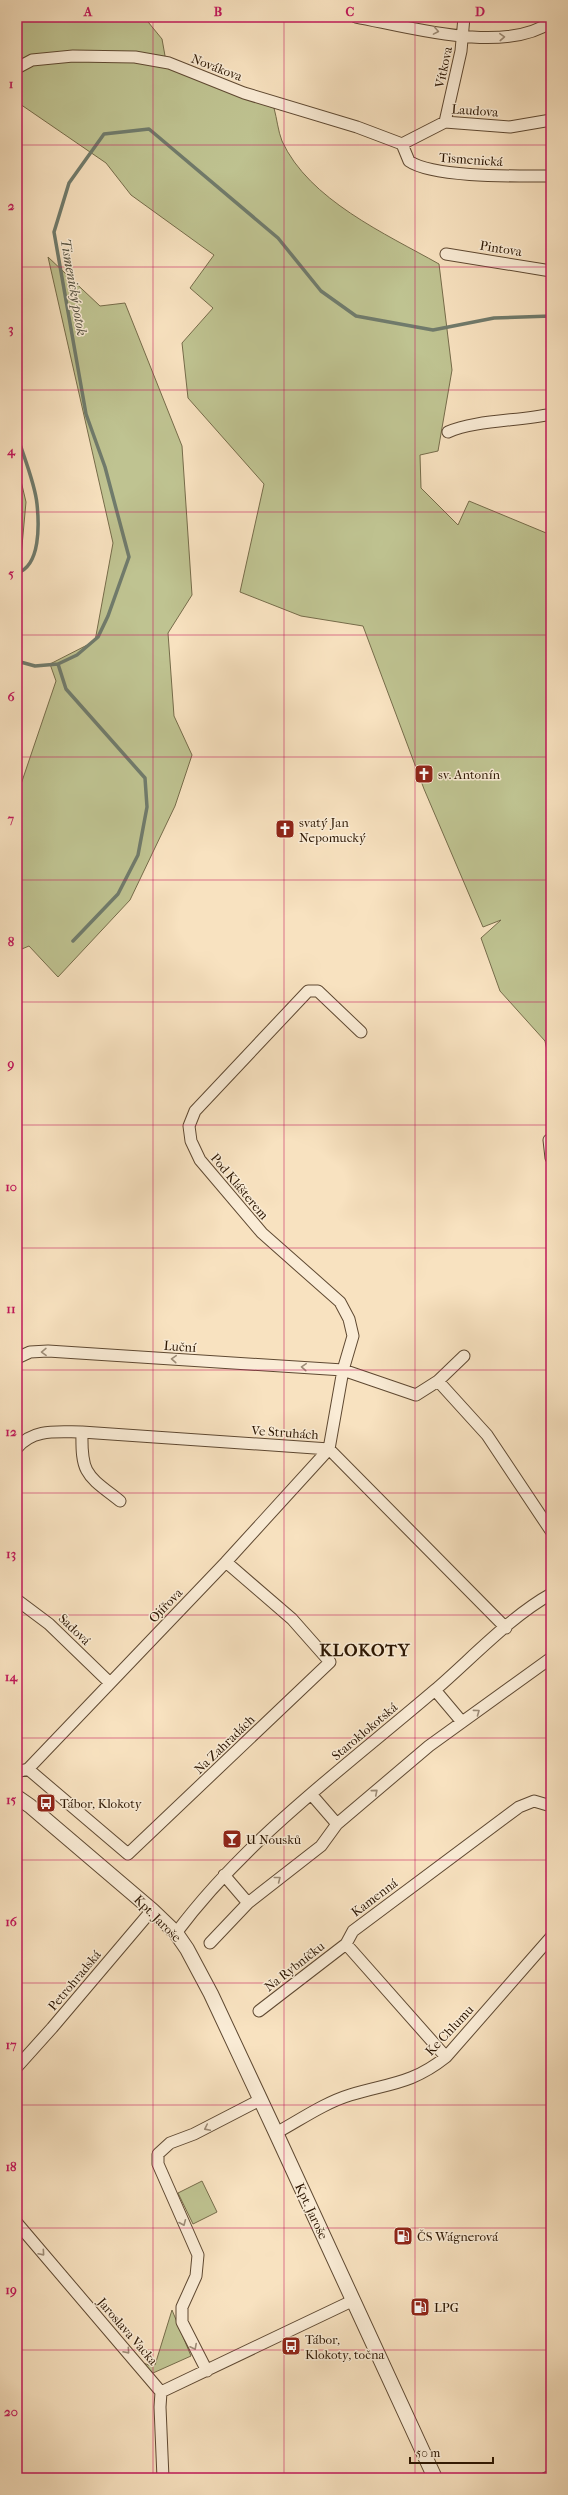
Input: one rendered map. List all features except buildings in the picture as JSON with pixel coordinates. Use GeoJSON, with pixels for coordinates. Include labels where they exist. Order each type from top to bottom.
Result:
{"type":"FeatureCollection","features":[{"type":"Feature","properties":{"kind":"street"},"geometry":{"type":"LineString","coordinates":[[356,17],[463,36],[518,36],[534,31],[551,22]]}},
{"type":"Feature","properties":{"kind":"street","name":"Vítkova"},"geometry":{"type":"LineString","coordinates":[[445,122],[463,36],[464,17]]}},
{"type":"Feature","properties":{"kind":"street","name":"Novákova"},"geometry":{"type":"LineString","coordinates":[[17,68],[32,60],[73,56],[135,57],[169,63],[244,93],[357,128],[402,144]]}},
{"type":"Feature","properties":{"kind":"street","name":"Laudova"},"geometry":{"type":"LineString","coordinates":[[402,144],[445,122],[510,127],[551,120]]}},
{"type":"Feature","properties":{"kind":"street","name":"Tismenická"},"geometry":{"type":"LineString","coordinates":[[402,144],[408,160],[428,170],[509,176],[551,176]]}},
{"type":"Feature","properties":{"kind":"street","name":"Pintova"},"geometry":{"type":"LineString","coordinates":[[446,254],[551,271]]}},
{"type":"Feature","properties":{"kind":"street"},"geometry":{"type":"LineString","coordinates":[[448,432],[479,424],[528,419],[551,414]]}},
{"type":"Feature","properties":{"kind":"street","name":"Pod Klášterem"},"geometry":{"type":"LineString","coordinates":[[329,1449],[343,1370],[353,1336],[349,1319],[340,1302],[262,1233],[226,1192],[200,1160],[191,1141],[189,1126],[195,1112],[308,991],[318,991],[361,1032]]}},
{"type":"Feature","properties":{"kind":"street"},"geometry":{"type":"LineString","coordinates":[[549,1140],[551,1158]]}},
{"type":"Feature","properties":{"kind":"street","name":"Luční"},"geometry":{"type":"LineString","coordinates":[[17,1358],[30,1352],[48,1351],[343,1370],[416,1395],[438,1381]]}},
{"type":"Feature","properties":{"kind":"street"},"geometry":{"type":"LineString","coordinates":[[464,1356],[438,1381],[487,1435],[551,1532]]}},
{"type":"Feature","properties":{"kind":"street","name":"Ve Struhách"},"geometry":{"type":"LineString","coordinates":[[17,1448],[23,1440],[42,1432],[82,1432],[329,1449],[506,1628]]}},
{"type":"Feature","properties":{"kind":"street"},"geometry":{"type":"LineString","coordinates":[[82,1432],[83,1466],[93,1479],[120,1501]]}},
{"type":"Feature","properties":{"kind":"street","name":"Ojířova"},"geometry":{"type":"LineString","coordinates":[[22,1771],[110,1683],[226,1562],[329,1449]]}},
{"type":"Feature","properties":{"kind":"street","name":"Na Zahradách"},"geometry":{"type":"LineString","coordinates":[[22,1771],[128,1854],[330,1662],[292,1619],[226,1562]]}},
{"type":"Feature","properties":{"kind":"street","name":"Staroklokotská"},"geometry":{"type":"LineString","coordinates":[[176,1934],[224,1876],[312,1794],[506,1628],[540,1600],[551,1594]]}},
{"type":"Feature","properties":{"kind":"street","name":"Sadová"},"geometry":{"type":"LineString","coordinates":[[17,1600],[49,1624],[110,1683]]}},
{"type":"Feature","properties":{"kind":"street"},"geometry":{"type":"LineString","coordinates":[[210,1943],[248,1903],[321,1846],[337,1824],[429,1746],[551,1658]]}},
{"type":"Feature","properties":{"kind":"street"},"geometry":{"type":"LineString","coordinates":[[435,1690],[462,1722]]}},
{"type":"Feature","properties":{"kind":"street"},"geometry":{"type":"LineString","coordinates":[[312,1794],[337,1824]]}},
{"type":"Feature","properties":{"kind":"street","name":"Kpt. Jaroše"},"geometry":{"type":"LineString","coordinates":[[17,1797],[152,1910],[176,1934],[200,1973],[354,2300],[435,2478]]}},
{"type":"Feature","properties":{"kind":"street","name":"Kamenná"},"geometry":{"type":"LineString","coordinates":[[346,1944],[352,1931],[519,1806],[534,1801],[551,1806]]}},
{"type":"Feature","properties":{"kind":"street"},"geometry":{"type":"LineString","coordinates":[[224,1876],[248,1903]]}},
{"type":"Feature","properties":{"kind":"street","name":"Petrohradská"},"geometry":{"type":"LineString","coordinates":[[17,2066],[52,2028],[152,1910]]}},
{"type":"Feature","properties":{"kind":"street","name":"Ke Chlumu"},"geometry":{"type":"LineString","coordinates":[[276,2133],[323,2106],[349,2095],[414,2078],[446,2057],[551,1937]]}},
{"type":"Feature","properties":{"kind":"street"},"geometry":{"type":"LineString","coordinates":[[346,1944],[446,2057]]}},
{"type":"Feature","properties":{"kind":"street","name":"Na Rybníčku"},"geometry":{"type":"LineString","coordinates":[[259,2011],[346,1944]]}},
{"type":"Feature","properties":{"kind":"street"},"geometry":{"type":"LineString","coordinates":[[207,2371],[182,2322],[182,2308],[196,2276],[198,2255],[158,2164],[158,2154],[170,2143],[194,2134],[260,2100]]}},
{"type":"Feature","properties":{"kind":"street","name":"Jaroslava Vacka"},"geometry":{"type":"LineString","coordinates":[[17,2223],[161,2392]]}},
{"type":"Feature","properties":{"kind":"street"},"geometry":{"type":"LineString","coordinates":[[163,2478],[160,2407],[161,2392],[354,2300]]}},
{"type":"Feature","properties":{"kind":"street"},"geometry":{"type":"LineString","coordinates":[[546,2478],[551,2476]]}},
{"type":"Feature","properties":{"kind":"green space"},"geometry":{"type":"Polygon","coordinates":[[[17,17],[144,17],[162,39],[167,67],[274,108],[282,141],[294,162],[310,181],[351,213],[439,264],[452,370],[438,451],[420,455],[421,488],[458,525],[469,501],[551,535],[551,1069],[545,1041],[500,991],[481,938],[501,920],[483,927],[424,789],[363,626],[301,616],[240,592],[264,484],[188,398],[182,343],[213,308],[190,288],[214,255],[131,195],[106,163],[20,104],[17,98],[17,17]]]}},
{"type":"Feature","properties":{"kind":"green space"},"geometry":{"type":"Polygon","coordinates":[[[48,257],[100,306],[125,303],[182,446],[192,595],[168,633],[174,716],[192,755],[175,806],[130,900],[58,977],[29,946],[17,951],[17,796],[56,681],[50,664],[95,641],[113,543],[48,257]]]}},
{"type":"Feature","properties":{"kind":"green space"},"geometry":{"type":"Polygon","coordinates":[[[17,464],[26,502],[20,568],[17,570],[17,464]]]}},
{"type":"Feature","properties":{"kind":"green space"},"geometry":{"type":"Polygon","coordinates":[[[202,2181],[217,2212],[193,2224],[178,2193],[202,2181]]]}},
{"type":"Feature","properties":{"kind":"green space"},"geometry":{"type":"Polygon","coordinates":[[[172,2310],[191,2356],[153,2373],[141,2362],[151,2366],[155,2365],[172,2310]]]}},
{"type":"Feature","properties":{"kind":"waterway","name":"Tismenický potok"},"geometry":{"type":"LineString","coordinates":[[17,661],[35,666],[58,664],[77,655],[98,637],[108,616],[129,557],[105,467],[86,414],[54,232],[69,183],[104,134],[149,129],[278,238],[321,291],[356,316],[433,330],[494,318],[551,316]]}},
{"type":"Feature","properties":{"kind":"waterway"},"geometry":{"type":"LineString","coordinates":[[17,435],[34,487],[38,522],[37,543],[31,562],[25,569],[17,573]]}},
{"type":"Feature","properties":{"kind":"waterway"},"geometry":{"type":"LineString","coordinates":[[58,664],[66,689],[145,778],[147,807],[138,855],[118,894],[73,941]]}},
{"type":"Feature","properties":{"kind":"place","name":"sv. Antonín"},"geometry":{"type":"Point","coordinates":[424,774]}},
{"type":"Feature","properties":{"kind":"place","name":"svatý Jan Nepomucký"},"geometry":{"type":"Point","coordinates":[285,829]}},
{"type":"Feature","properties":{"kind":"place","name":"Tábor, Klokoty"},"geometry":{"type":"Point","coordinates":[46,1803]}},
{"type":"Feature","properties":{"kind":"place","name":"U Nousků"},"geometry":{"type":"Point","coordinates":[232,1839]}},
{"type":"Feature","properties":{"kind":"place","name":"ČS Wágnerová"},"geometry":{"type":"Point","coordinates":[403,2236]}},
{"type":"Feature","properties":{"kind":"place","name":"LPG"},"geometry":{"type":"Point","coordinates":[420,2307]}},
{"type":"Feature","properties":{"kind":"place","name":"Tábor, Klokoty, točna"},"geometry":{"type":"Point","coordinates":[291,2346]}},
{"type":"Feature","properties":{"kind":"district","name":"KLOKOTY"},"geometry":{"type":"Point","coordinates":[365,1650]}}]}
